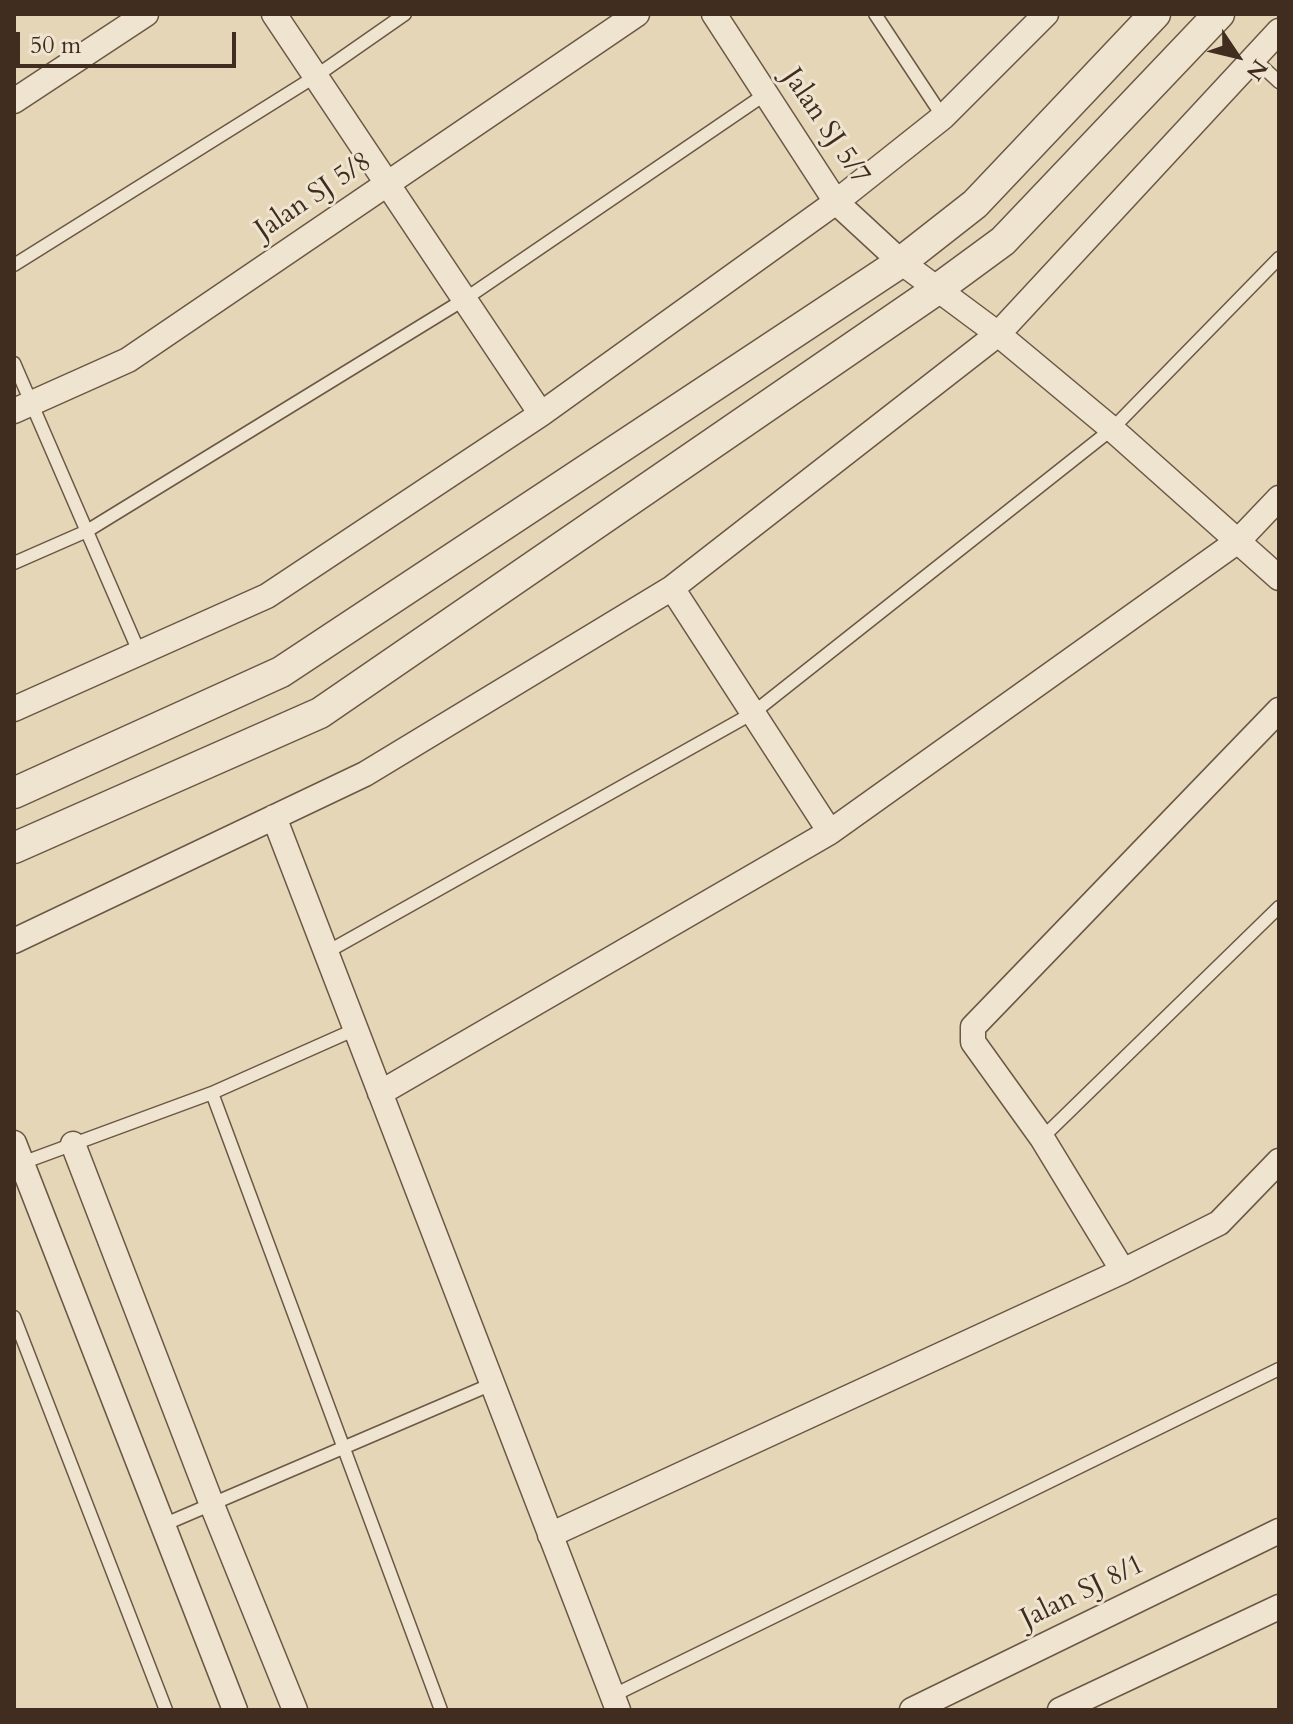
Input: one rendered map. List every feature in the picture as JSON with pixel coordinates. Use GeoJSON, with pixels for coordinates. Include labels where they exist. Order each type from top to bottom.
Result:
{"type":"FeatureCollection","features":[{"type":"Feature","properties":{"kind":"street"},"geometry":{"type":"LineString","coordinates":[[14,101],[146,14]]}},
{"type":"Feature","properties":{"kind":"street"},"geometry":{"type":"LineString","coordinates":[[274,14],[541,414]]}},
{"type":"Feature","properties":{"kind":"street","name":"Jalan SJ 5/8"},"geometry":{"type":"LineString","coordinates":[[23,408],[128,360],[637,14]]}},
{"type":"Feature","properties":{"kind":"street","name":"Jalan SJ 5/7"},"geometry":{"type":"LineString","coordinates":[[714,14],[836,202],[901,262],[998,334],[1112,429],[1279,578]]}},
{"type":"Feature","properties":{"kind":"street"},"geometry":{"type":"LineString","coordinates":[[14,709],[267,596],[541,414],[836,202],[943,117],[1046,14]]}},
{"type":"Feature","properties":{"kind":"street"},"geometry":{"type":"LineString","coordinates":[[14,793],[281,672],[901,262],[975,204],[1155,14]]}},
{"type":"Feature","properties":{"kind":"street"},"geometry":{"type":"LineString","coordinates":[[14,848],[320,713],[939,288],[1003,241],[1219,14]]}},
{"type":"Feature","properties":{"kind":"street"},"geometry":{"type":"LineString","coordinates":[[14,941],[365,774],[672,588],[998,334],[1279,31]]}},
{"type":"Feature","properties":{"kind":"street"},"geometry":{"type":"LineString","coordinates":[[380,1093],[830,832],[1238,541],[1279,498]]}},
{"type":"Feature","properties":{"kind":"street"},"geometry":{"type":"LineString","coordinates":[[672,588],[830,832]]}},
{"type":"Feature","properties":{"kind":"street"},"geometry":{"type":"LineString","coordinates":[[1123,1271],[1042,1138],[973,1042],[973,1027],[1279,710]]}},
{"type":"Feature","properties":{"kind":"street"},"geometry":{"type":"LineString","coordinates":[[274,817],[615,1703]]}},
{"type":"Feature","properties":{"kind":"street"},"geometry":{"type":"LineString","coordinates":[[73,1144],[212,1505],[295,1710]]}},
{"type":"Feature","properties":{"kind":"street"},"geometry":{"type":"LineString","coordinates":[[18,1153],[235,1710]]}},
{"type":"Feature","properties":{"kind":"street"},"geometry":{"type":"LineString","coordinates":[[550,1535],[1123,1271],[1219,1223],[1279,1161]]}},
{"type":"Feature","properties":{"kind":"street","name":"Jalan SJ 8/1"},"geometry":{"type":"LineString","coordinates":[[912,1710],[1279,1531]]}},
{"type":"Feature","properties":{"kind":"street"},"geometry":{"type":"LineString","coordinates":[[1060,1710],[1279,1607]]}},
{"type":"Feature","properties":{"kind":"lane"},"geometry":{"type":"LineString","coordinates":[[14,265],[316,76],[405,14]]}},
{"type":"Feature","properties":{"kind":"lane"},"geometry":{"type":"LineString","coordinates":[[875,14],[943,117]]}},
{"type":"Feature","properties":{"kind":"lane"},"geometry":{"type":"LineString","coordinates":[[1253,58],[1279,82]]}},
{"type":"Feature","properties":{"kind":"lane"},"geometry":{"type":"LineString","coordinates":[[14,563],[87,531],[465,299],[767,93]]}},
{"type":"Feature","properties":{"kind":"lane"},"geometry":{"type":"LineString","coordinates":[[327,952],[753,713],[1112,429],[1279,258]]}},
{"type":"Feature","properties":{"kind":"lane"},"geometry":{"type":"LineString","coordinates":[[14,363],[23,408],[87,531],[140,654]]}},
{"type":"Feature","properties":{"kind":"lane"},"geometry":{"type":"LineString","coordinates":[[1042,1138],[1279,907]]}},
{"type":"Feature","properties":{"kind":"lane"},"geometry":{"type":"LineString","coordinates":[[18,1153],[73,1144],[212,1093],[356,1029]]}},
{"type":"Feature","properties":{"kind":"lane"},"geometry":{"type":"LineString","coordinates":[[212,1093],[441,1710]]}},
{"type":"Feature","properties":{"kind":"lane"},"geometry":{"type":"LineString","coordinates":[[14,1317],[166,1710]]}},
{"type":"Feature","properties":{"kind":"lane"},"geometry":{"type":"LineString","coordinates":[[615,1703],[1279,1369]]}},
{"type":"Feature","properties":{"kind":"lane"},"geometry":{"type":"LineString","coordinates":[[163,1525],[492,1384]]}}]}
